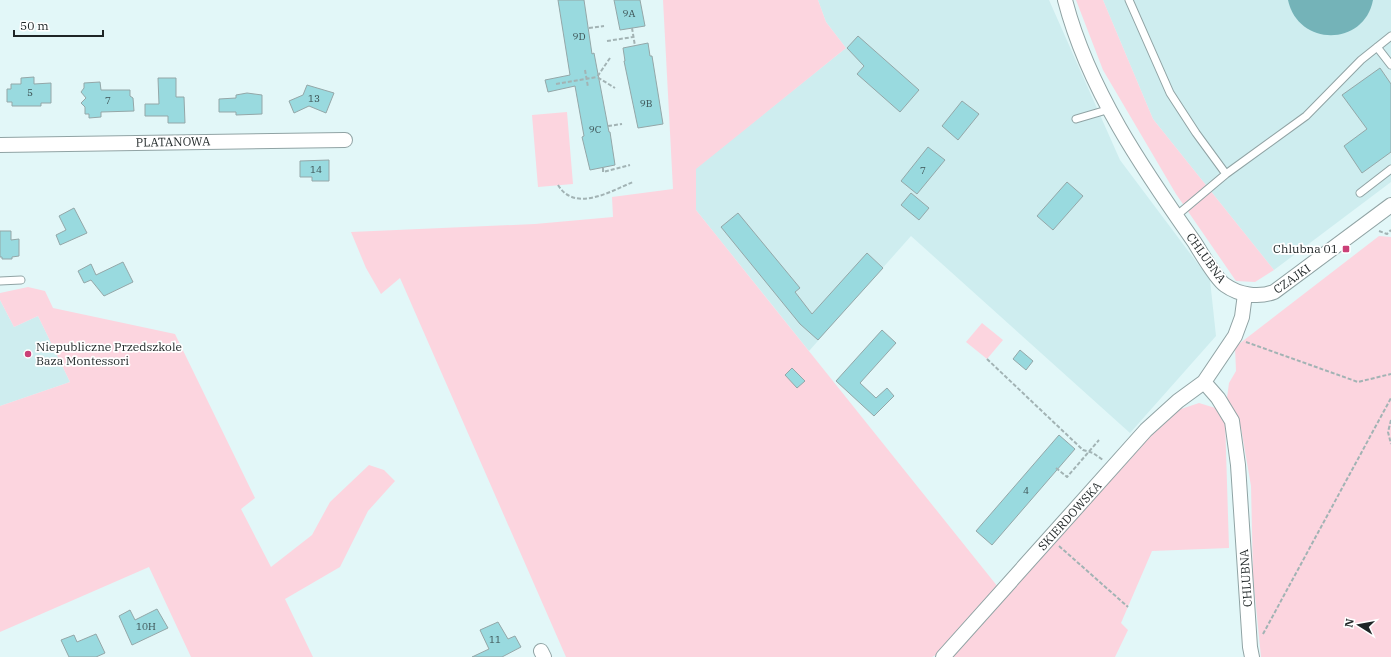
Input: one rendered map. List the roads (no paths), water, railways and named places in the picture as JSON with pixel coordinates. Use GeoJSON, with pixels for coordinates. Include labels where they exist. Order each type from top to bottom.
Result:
{"type":"FeatureCollection","features":[{"type":"Feature","properties":{"kind":"street","name":"CHLUBNA"},"geometry":{"type":"LineString","coordinates":[[1065,0],[1087,63],[1110,109],[1176,216],[1222,283],[1245,294]]}},
{"type":"Feature","properties":{"kind":"street","name":"PLATANOWA"},"geometry":{"type":"LineString","coordinates":[[0,146],[345,140]]}},
{"type":"Feature","properties":{"kind":"street","name":"CZAJKI"},"geometry":{"type":"LineString","coordinates":[[1245,294],[1258,296],[1274,292],[1388,212]]}},
{"type":"Feature","properties":{"kind":"street"},"geometry":{"type":"LineString","coordinates":[[1204,382],[1235,336],[1242,318],[1245,294]]}},
{"type":"Feature","properties":{"kind":"street","name":"CHLUBNA"},"geometry":{"type":"LineString","coordinates":[[1204,382],[1218,398],[1232,421],[1238,465],[1250,647],[1252,657]]}},
{"type":"Feature","properties":{"kind":"street","name":"SKIERDOWSKA"},"geometry":{"type":"LineString","coordinates":[[943,657],[1146,430],[1178,401],[1204,382]]}},
{"type":"Feature","properties":{"kind":"lane"},"geometry":{"type":"LineString","coordinates":[[1129,0],[1170,94],[1226,174]]}},
{"type":"Feature","properties":{"kind":"lane"},"geometry":{"type":"LineString","coordinates":[[1176,216],[1226,174],[1306,116],[1361,60],[1391,36]]}},
{"type":"Feature","properties":{"kind":"lane"},"geometry":{"type":"LineString","coordinates":[[1377,47],[1391,65]]}},
{"type":"Feature","properties":{"kind":"lane"},"geometry":{"type":"LineString","coordinates":[[1076,119],[1110,109]]}},
{"type":"Feature","properties":{"kind":"lane"},"geometry":{"type":"LineString","coordinates":[[1360,193],[1391,170]]}},
{"type":"Feature","properties":{"kind":"lane"},"geometry":{"type":"LineString","coordinates":[[0,281],[21,280]]}},
{"type":"Feature","properties":{"kind":"water"},"geometry":{"type":"Polygon","coordinates":[[[1288,0],[1373,0],[1367,15],[1357,26],[1345,33],[1331,35],[1317,33],[1304,26],[1294,15],[1288,0]]]}},
{"type":"Feature","properties":{"kind":"place","name":"Chlubna 01"},"geometry":{"type":"Point","coordinates":[1346,249]}},
{"type":"Feature","properties":{"kind":"place","name":"Niepubliczne Przedszkole Baza Montessori"},"geometry":{"type":"Point","coordinates":[28,354]}}]}
